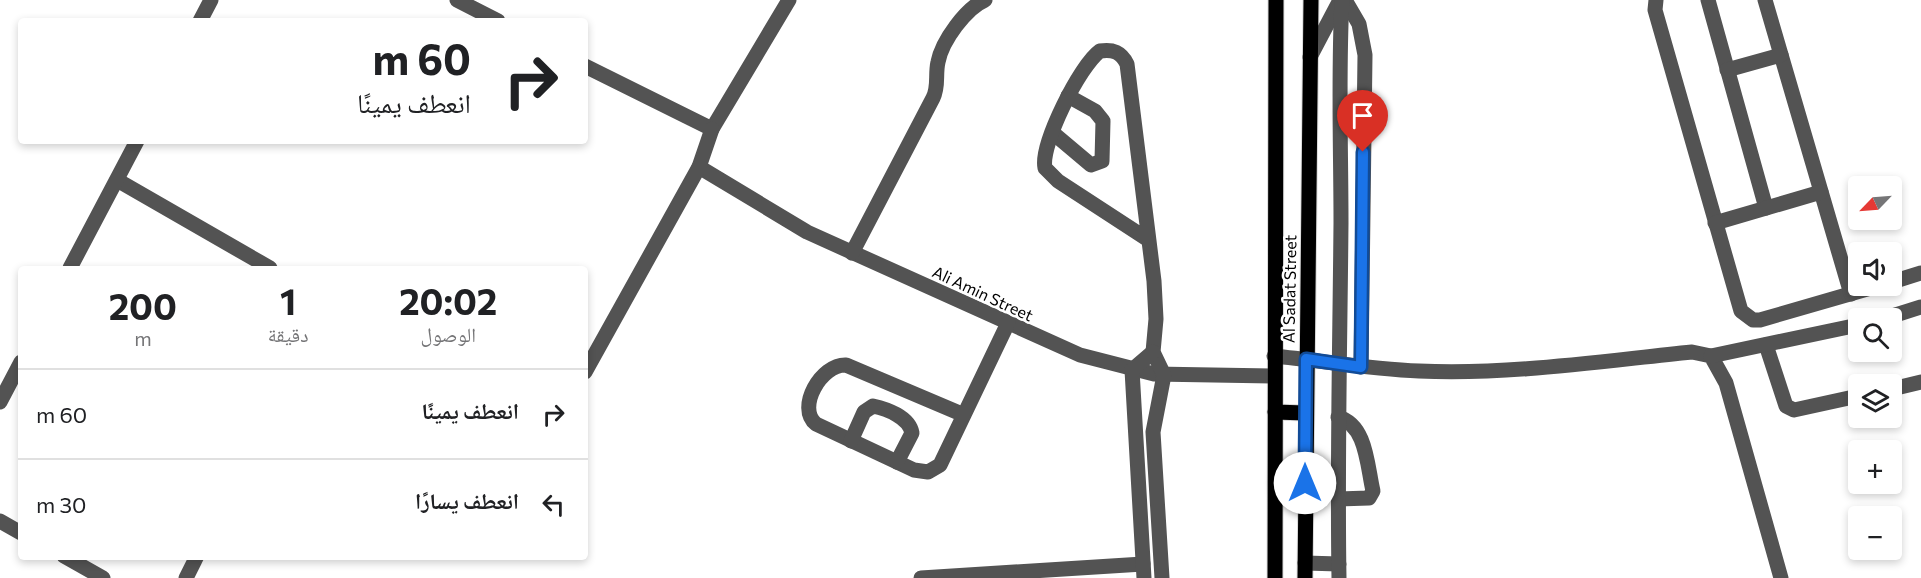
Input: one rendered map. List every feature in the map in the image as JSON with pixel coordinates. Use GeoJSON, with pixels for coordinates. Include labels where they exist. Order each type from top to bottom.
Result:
{"type":"FeatureCollection","features":[{"type":"Feature","properties":{"kind":"main road","name":"Al Sadat Street"},"geometry":{"type":"LineString","coordinates":[[1275,578],[1276,0]]}},
{"type":"Feature","properties":{"kind":"main road","name":"Al Sadat Street"},"geometry":{"type":"LineString","coordinates":[[1305,570],[1311,0]]}},
{"type":"Feature","properties":{"kind":"main road"},"geometry":{"type":"LineString","coordinates":[[1275,412],[1305,413]]}},
{"type":"Feature","properties":{"kind":"street"},"geometry":{"type":"LineString","coordinates":[[202,18],[211,0]]}},
{"type":"Feature","properties":{"kind":"street"},"geometry":{"type":"LineString","coordinates":[[457,0],[492,18]]}},
{"type":"Feature","properties":{"kind":"street"},"geometry":{"type":"LineString","coordinates":[[588,367],[699,168],[712,129],[789,0]]}},
{"type":"Feature","properties":{"kind":"street"},"geometry":{"type":"LineString","coordinates":[[852,253],[933,98],[938,82],[940,56],[964,13],[985,0]]}},
{"type":"Feature","properties":{"kind":"street"},"geometry":{"type":"LineString","coordinates":[[1310,57],[1343,0]]}},
{"type":"Feature","properties":{"kind":"street"},"geometry":{"type":"LineString","coordinates":[[1305,570],[1339,571],[1340,43],[1343,0]]}},
{"type":"Feature","properties":{"kind":"street"},"geometry":{"type":"LineString","coordinates":[[1343,0],[1359,24],[1365,55],[1361,367]]}},
{"type":"Feature","properties":{"kind":"street"},"geometry":{"type":"LineString","coordinates":[[1656,0],[1655,10],[1741,310],[1753,320],[1760,320],[1848,295]]}},
{"type":"Feature","properties":{"kind":"street"},"geometry":{"type":"LineString","coordinates":[[1708,0],[1766,208]]}},
{"type":"Feature","properties":{"kind":"street"},"geometry":{"type":"LineString","coordinates":[[1764,0],[1848,284]]}},
{"type":"Feature","properties":{"kind":"street"},"geometry":{"type":"LineString","coordinates":[[1147,239],[1051,176],[1043,160],[1068,96],[1100,51],[1113,50],[1124,58],[1147,239],[1156,319],[1153,352],[1164,375],[1153,432],[1162,578]]}},
{"type":"Feature","properties":{"kind":"street"},"geometry":{"type":"LineString","coordinates":[[1727,70],[1780,55]]}},
{"type":"Feature","properties":{"kind":"street"},"geometry":{"type":"LineString","coordinates":[[588,67],[712,129]]}},
{"type":"Feature","properties":{"kind":"street"},"geometry":{"type":"LineString","coordinates":[[1053,133],[1091,165],[1102,161],[1103,121],[1095,111],[1068,96]]}},
{"type":"Feature","properties":{"kind":"street"},"geometry":{"type":"LineString","coordinates":[[71,266],[135,144]]}},
{"type":"Feature","properties":{"kind":"street","name":"Ali Amin Street"},"geometry":{"type":"LineString","coordinates":[[699,168],[797,226],[852,253],[1080,355],[1131,370],[1164,375],[1274,376]]}},
{"type":"Feature","properties":{"kind":"street"},"geometry":{"type":"LineString","coordinates":[[117,180],[267,266]]}},
{"type":"Feature","properties":{"kind":"street"},"geometry":{"type":"LineString","coordinates":[[1715,224],[1821,192]]}},
{"type":"Feature","properties":{"kind":"street"},"geometry":{"type":"LineString","coordinates":[[1902,279],[1921,273]]}},
{"type":"Feature","properties":{"kind":"street"},"geometry":{"type":"LineString","coordinates":[[1902,313],[1921,307]]}},
{"type":"Feature","properties":{"kind":"street"},"geometry":{"type":"LineString","coordinates":[[964,415],[846,365],[834,366],[823,374],[808,406],[808,411],[816,424],[921,472],[934,470],[940,465],[964,415],[1008,323]]}},
{"type":"Feature","properties":{"kind":"street"},"geometry":{"type":"LineString","coordinates":[[1274,356],[1361,367],[1422,371],[1539,367],[1692,352],[1711,356],[1848,327]]}},
{"type":"Feature","properties":{"kind":"street"},"geometry":{"type":"LineString","coordinates":[[1766,345],[1786,406],[1794,410],[1848,398]]}},
{"type":"Feature","properties":{"kind":"street"},"geometry":{"type":"LineString","coordinates":[[921,578],[1144,571],[1131,370],[1153,352]]}},
{"type":"Feature","properties":{"kind":"street"},"geometry":{"type":"LineString","coordinates":[[1711,356],[1726,383],[1781,578]]}},
{"type":"Feature","properties":{"kind":"street"},"geometry":{"type":"LineString","coordinates":[[0,402],[18,368]]}},
{"type":"Feature","properties":{"kind":"street"},"geometry":{"type":"LineString","coordinates":[[1902,387],[1921,382]]}},
{"type":"Feature","properties":{"kind":"street"},"geometry":{"type":"LineString","coordinates":[[851,441],[864,412],[873,406],[879,407],[907,421],[911,428],[912,433],[897,462]]}},
{"type":"Feature","properties":{"kind":"street"},"geometry":{"type":"LineString","coordinates":[[1338,417],[1354,424],[1360,434],[1373,491],[1369,498],[1338,499]]}},
{"type":"Feature","properties":{"kind":"street"},"geometry":{"type":"LineString","coordinates":[[0,521],[18,530]]}},
{"type":"Feature","properties":{"kind":"street"},"geometry":{"type":"LineString","coordinates":[[70,560],[97,577]]}},
{"type":"Feature","properties":{"kind":"street"},"geometry":{"type":"LineString","coordinates":[[186,578],[195,560]]}},
{"type":"Feature","properties":{"kind":"route"},"geometry":{"type":"LineString","coordinates":[[1305,483],[1306,359],[1361,367],[1363,152]]}}]}
